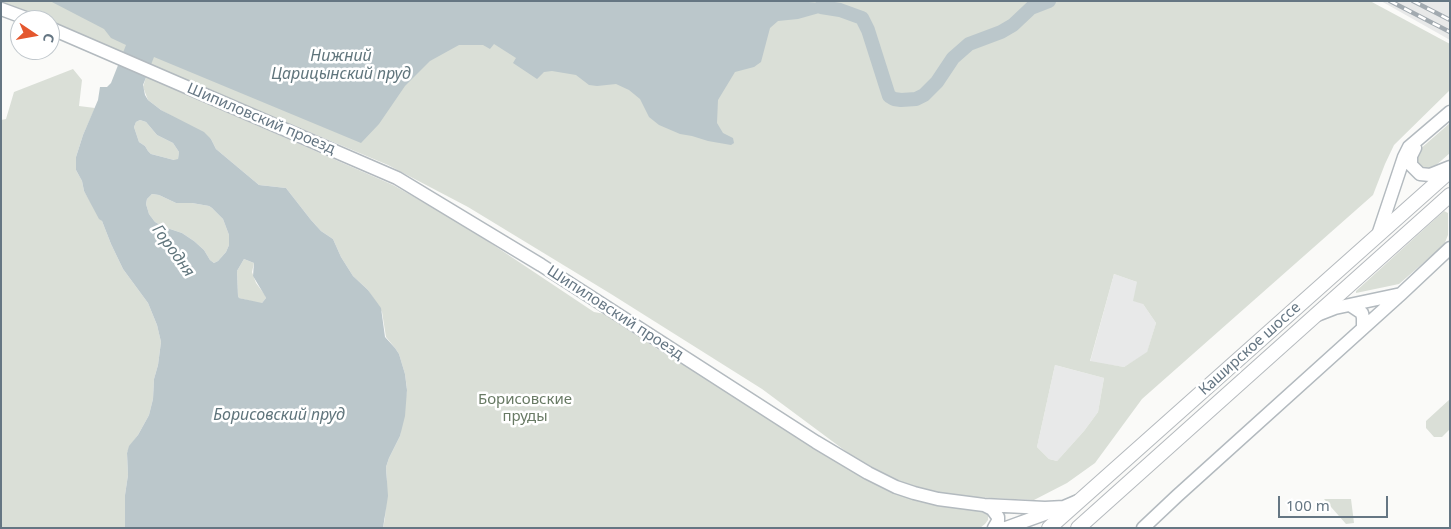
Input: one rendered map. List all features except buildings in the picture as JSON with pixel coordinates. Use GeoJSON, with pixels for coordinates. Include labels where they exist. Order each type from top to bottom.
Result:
{"type":"FeatureCollection","features":[{"type":"Feature","properties":{"kind":"main road","name":"Шипиловский проезд"},"geometry":{"type":"LineString","coordinates":[[60,32],[397,178],[541,265],[816,442],[868,473],[896,487],[914,494],[938,499],[984,505],[1032,508],[1064,507],[1078,502]]}},
{"type":"Feature","properties":{"kind":"main road"},"geometry":{"type":"LineString","coordinates":[[1378,235],[1404,157],[1409,148],[1450,112]]}},
{"type":"Feature","properties":{"kind":"main road"},"geometry":{"type":"LineString","coordinates":[[1420,139],[1411,156],[1411,165],[1414,169],[1420,174],[1430,175],[1450,169]]}},
{"type":"Feature","properties":{"kind":"main road","name":"Каширское шоссе"},"geometry":{"type":"LineString","coordinates":[[1049,528],[1450,169]]}},
{"type":"Feature","properties":{"kind":"main road","name":"Каширское шоссе"},"geometry":{"type":"LineString","coordinates":[[1078,528],[1450,195]]}},
{"type":"Feature","properties":{"kind":"main road"},"geometry":{"type":"LineString","coordinates":[[1144,528],[1401,294],[1449,246]]}},
{"type":"Feature","properties":{"kind":"main road"},"geometry":{"type":"LineString","coordinates":[[1317,315],[1350,305],[1401,294]]}},
{"type":"Feature","properties":{"kind":"main road"},"geometry":{"type":"LineString","coordinates":[[1350,305],[1362,313],[1363,328]]}},
{"type":"Feature","properties":{"kind":"main road"},"geometry":{"type":"LineString","coordinates":[[984,505],[992,509],[998,517],[994,528]]}},
{"type":"Feature","properties":{"kind":"main road"},"geometry":{"type":"LineString","coordinates":[[1006,528],[1064,507]]}},
{"type":"Feature","properties":{"kind":"shaded area"},"geometry":{"type":"Polygon","coordinates":[[[1381,1],[1450,1],[1450,40],[1381,1]]]}},
{"type":"Feature","properties":{"kind":"shaded area"},"geometry":{"type":"Polygon","coordinates":[[[1114,274],[1137,282],[1143,304],[1156,323],[1147,353],[1124,367],[1090,362],[1114,274]]]}},
{"type":"Feature","properties":{"kind":"shaded area"},"geometry":{"type":"Polygon","coordinates":[[[1055,365],[1104,378],[1098,412],[1057,461],[1049,459],[1037,447],[1055,365]]]}},
{"type":"Feature","properties":{"kind":"green space"},"geometry":{"type":"Polygon","coordinates":[[[1,1],[1370,1],[1450,44],[1450,90],[1394,145],[1373,195],[1142,399],[1095,463],[1067,483],[1034,500],[950,496],[916,488],[867,467],[762,389],[468,207],[388,165],[60,27],[60,10],[19,10],[1,3],[1,1]],[[1114,274],[1090,361],[1124,367],[1147,352],[1156,323],[1143,304],[1133,301],[1137,282],[1114,274]],[[1055,365],[1037,447],[1049,459],[1057,461],[1098,412],[1104,378],[1055,365]]]}},
{"type":"Feature","properties":{"kind":"green space"},"geometry":{"type":"Polygon","coordinates":[[[73,69],[82,80],[79,106],[95,108],[76,157],[76,170],[82,181],[84,191],[102,221],[123,269],[148,303],[157,325],[161,342],[154,379],[153,399],[149,415],[127,453],[128,475],[125,495],[125,528],[1,528],[1,120],[6,119],[14,92],[73,69]]]}},
{"type":"Feature","properties":{"kind":"green space","name":"Борисовские пруды"},"geometry":{"type":"Polygon","coordinates":[[[146,77],[393,185],[462,224],[594,312],[617,319],[654,347],[829,453],[830,457],[862,477],[916,499],[983,511],[988,514],[988,520],[980,528],[383,528],[387,479],[386,467],[400,436],[407,389],[399,354],[386,337],[382,312],[368,290],[353,276],[341,257],[333,239],[321,231],[286,188],[259,185],[216,149],[211,139],[161,110],[148,100],[143,87],[146,77]]]}},
{"type":"Feature","properties":{"kind":"green space"},"geometry":{"type":"Polygon","coordinates":[[[140,120],[146,122],[157,135],[173,143],[179,152],[178,160],[151,154],[139,142],[134,127],[136,122],[140,120]]]}},
{"type":"Feature","properties":{"kind":"green space"},"geometry":{"type":"Polygon","coordinates":[[[1450,123],[1450,153],[1430,169],[1420,168],[1416,160],[1419,150],[1450,123]]]}},
{"type":"Feature","properties":{"kind":"green space"},"geometry":{"type":"Polygon","coordinates":[[[152,194],[159,195],[176,203],[209,206],[223,219],[229,235],[229,245],[218,261],[214,263],[210,260],[204,250],[182,233],[155,222],[149,214],[146,204],[147,199],[152,194]]]}},
{"type":"Feature","properties":{"kind":"green space"},"geometry":{"type":"Polygon","coordinates":[[[1444,211],[1448,213],[1448,235],[1444,245],[1399,284],[1356,293],[1356,291],[1444,211]]]}},
{"type":"Feature","properties":{"kind":"green space"},"geometry":{"type":"Polygon","coordinates":[[[244,259],[254,263],[252,272],[256,283],[266,298],[262,303],[239,298],[238,296],[237,271],[244,259]]]}},
{"type":"Feature","properties":{"kind":"green space"},"geometry":{"type":"Polygon","coordinates":[[[1450,399],[1450,429],[1442,437],[1434,437],[1426,428],[1426,421],[1450,399]]]}},
{"type":"Feature","properties":{"kind":"green space"},"geometry":{"type":"Polygon","coordinates":[[[1324,499],[1351,499],[1354,523],[1346,524],[1324,499]]]}},
{"type":"Feature","properties":{"kind":"water","name":"Борисовский пруд"},"geometry":{"type":"Polygon","coordinates":[[[50,1],[797,1],[820,3],[840,10],[830,10],[798,19],[778,21],[770,28],[761,62],[754,67],[735,72],[718,100],[717,123],[723,133],[733,138],[734,143],[731,145],[680,134],[659,125],[649,117],[640,99],[629,90],[616,84],[589,85],[576,75],[552,71],[544,72],[537,79],[513,63],[516,58],[494,44],[490,49],[483,45],[459,45],[430,61],[405,86],[379,124],[361,143],[154,57],[143,85],[148,100],[161,110],[204,132],[211,139],[216,149],[259,185],[286,188],[321,231],[333,239],[341,257],[353,276],[368,290],[381,308],[385,337],[399,354],[405,374],[407,390],[405,416],[400,436],[386,467],[388,496],[383,528],[125,528],[125,495],[128,475],[127,453],[129,446],[138,435],[149,415],[161,342],[157,325],[148,303],[123,269],[102,221],[99,219],[84,191],[82,181],[76,170],[76,157],[98,100],[100,87],[107,87],[111,83],[126,45],[111,38],[104,29],[50,1]],[[140,120],[136,122],[134,127],[139,142],[151,154],[174,160],[178,159],[179,152],[173,143],[157,135],[146,122],[140,120]],[[152,194],[147,199],[146,204],[149,214],[155,222],[182,233],[194,241],[214,263],[226,252],[229,245],[229,235],[223,219],[212,208],[192,203],[176,203],[159,195],[152,194]],[[244,259],[237,271],[239,298],[262,303],[266,298],[253,276],[254,263],[244,259]]]}},
{"type":"Feature","properties":{"kind":"waterway"},"geometry":{"type":"LineString","coordinates":[[821,7],[840,10],[862,18],[868,30],[889,96],[901,100],[916,99],[924,95],[937,82],[953,58],[969,44],[1001,32],[1013,25],[1031,8],[1049,1]]}},
{"type":"Feature","properties":{"kind":"railway"},"geometry":{"type":"LineString","coordinates":[[1390,1],[1450,32]]}},
{"type":"Feature","properties":{"kind":"railway"},"geometry":{"type":"LineString","coordinates":[[1413,1],[1450,20]]}},
{"type":"Feature","properties":{"kind":"water label","name":"Нижний Царицынский пруд"},"geometry":{"type":"Point","coordinates":[341,65]}},
{"type":"Feature","properties":{"kind":"water label","name":"Городня"},"geometry":{"type":"Point","coordinates":[173,251]}}]}
